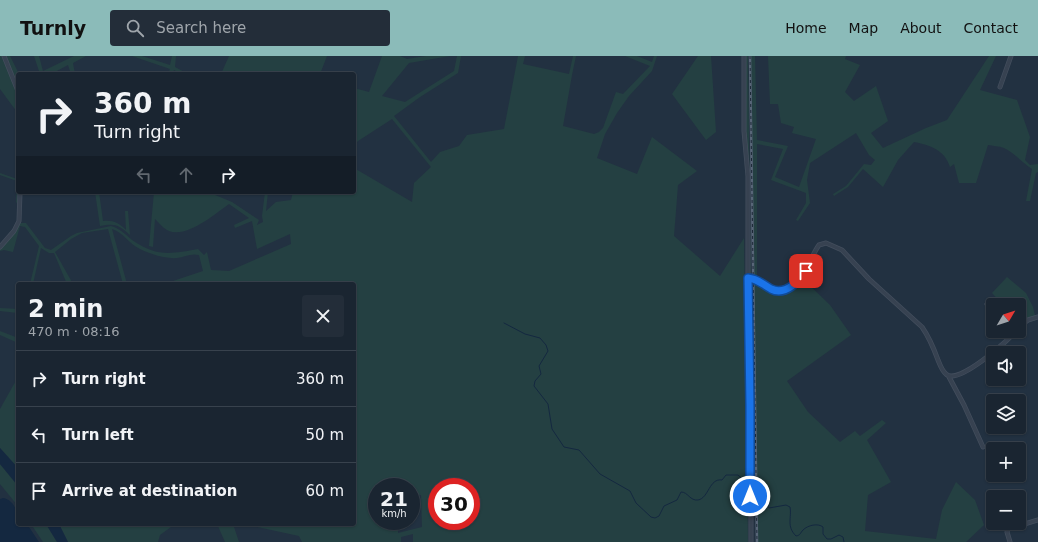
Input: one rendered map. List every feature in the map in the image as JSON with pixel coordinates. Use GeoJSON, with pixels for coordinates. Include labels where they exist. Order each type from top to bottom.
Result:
{"type":"FeatureCollection","features":[{"type":"Feature","properties":{"kind":"street"},"geometry":{"type":"LineString","coordinates":[[4,56],[16,86]]}},
{"type":"Feature","properties":{"kind":"street"},"geometry":{"type":"LineString","coordinates":[[744,56],[744,131],[748,176],[751,542]]}},
{"type":"Feature","properties":{"kind":"street"},"geometry":{"type":"LineString","coordinates":[[1000,87],[1011,56]]}},
{"type":"Feature","properties":{"kind":"street"},"geometry":{"type":"LineString","coordinates":[[0,247],[14,231],[19,221],[20,194]]}},
{"type":"Feature","properties":{"kind":"street"},"geometry":{"type":"LineString","coordinates":[[748,278],[758,280],[773,290],[783,290],[792,286],[800,279],[819,245],[826,244],[836,247],[846,254],[869,279],[922,327],[942,369],[949,377],[964,405],[983,447]]}},
{"type":"Feature","properties":{"kind":"street"},"geometry":{"type":"LineString","coordinates":[[1026,322],[1038,317]]}},
{"type":"Feature","properties":{"kind":"street"},"geometry":{"type":"LineString","coordinates":[[949,377],[968,370],[1008,338]]}},
{"type":"Feature","properties":{"kind":"street"},"geometry":{"type":"LineString","coordinates":[[1010,542],[1007,532],[1008,529],[1038,520]]}},
{"type":"Feature","properties":{"kind":"green space"},"geometry":{"type":"Polygon","coordinates":[[[0,56],[10,56],[18,72],[16,72],[16,111],[0,89],[0,56]]]}},
{"type":"Feature","properties":{"kind":"green space"},"geometry":{"type":"Polygon","coordinates":[[[34,56],[39,56],[43,71],[74,56],[86,56],[73,63],[75,72],[70,72],[68,65],[55,72],[39,72],[34,56]]]}},
{"type":"Feature","properties":{"kind":"green space"},"geometry":{"type":"Polygon","coordinates":[[[132,56],[142,56],[170,65],[172,56],[176,56],[175,67],[184,72],[178,72],[174,70],[173,72],[169,72],[170,69],[132,56]]]}},
{"type":"Feature","properties":{"kind":"green space"},"geometry":{"type":"Polygon","coordinates":[[[229,56],[327,56],[321,72],[222,72],[229,56]]]}},
{"type":"Feature","properties":{"kind":"green space"},"geometry":{"type":"Polygon","coordinates":[[[382,56],[400,56],[407,59],[426,56],[450,56],[409,63],[382,96],[405,102],[454,71],[457,56],[461,56],[458,73],[420,97],[394,116],[431,162],[440,152],[459,146],[467,135],[504,129],[518,56],[525,56],[523,64],[569,74],[573,56],[576,56],[563,126],[594,134],[603,128],[616,92],[623,94],[650,66],[625,56],[637,56],[652,62],[654,56],[657,56],[652,71],[629,96],[617,113],[605,134],[597,158],[637,174],[652,137],[697,171],[678,185],[674,236],[720,276],[744,238],[748,542],[413,542],[413,534],[401,537],[401,542],[302,542],[299,536],[252,526],[356,526],[356,282],[170,282],[203,271],[199,255],[190,255],[177,258],[163,257],[136,247],[112,229],[126,282],[122,282],[108,229],[82,233],[71,239],[55,252],[72,282],[66,282],[54,253],[49,253],[41,248],[33,282],[30,282],[39,246],[25,227],[20,226],[13,252],[4,250],[0,251],[0,248],[20,223],[26,223],[45,248],[51,250],[77,233],[111,226],[132,240],[156,252],[172,253],[198,249],[204,255],[207,252],[211,270],[229,271],[291,244],[290,234],[257,249],[252,221],[235,228],[234,225],[249,218],[229,204],[209,219],[184,231],[169,231],[155,219],[153,247],[149,246],[154,194],[213,194],[232,202],[259,220],[257,225],[263,222],[262,216],[265,194],[268,194],[266,211],[276,202],[291,200],[292,194],[356,194],[356,169],[412,202],[414,183],[431,167],[392,119],[356,144],[356,89],[369,92],[382,56]]]}},
{"type":"Feature","properties":{"kind":"green space"},"geometry":{"type":"Polygon","coordinates":[[[698,56],[711,56],[716,132],[706,140],[672,94],[698,56]]]}},
{"type":"Feature","properties":{"kind":"green space"},"geometry":{"type":"Polygon","coordinates":[[[745,56],[748,56],[751,279],[748,277],[745,56]]]}},
{"type":"Feature","properties":{"kind":"green space"},"geometry":{"type":"Polygon","coordinates":[[[751,56],[755,56],[757,140],[788,146],[775,177],[799,187],[816,139],[792,133],[794,127],[781,123],[778,104],[770,104],[768,56],[846,56],[845,59],[860,65],[845,92],[854,101],[876,86],[888,121],[871,133],[883,148],[947,120],[989,56],[996,56],[980,90],[1017,100],[1030,137],[1025,160],[1030,165],[1038,164],[1038,172],[1036,173],[1030,201],[1026,201],[1032,169],[1004,148],[988,145],[976,183],[959,183],[954,164],[950,167],[945,156],[941,152],[926,145],[914,142],[898,160],[883,187],[863,169],[848,187],[834,196],[833,194],[846,186],[864,164],[871,165],[875,160],[869,155],[856,133],[810,163],[807,180],[810,203],[798,221],[796,220],[806,203],[806,193],[771,180],[783,149],[757,144],[757,280],[754,279],[751,56]]]}},
{"type":"Feature","properties":{"kind":"green space"},"geometry":{"type":"Polygon","coordinates":[[[0,173],[16,179],[16,181],[0,175],[0,173]]]}},
{"type":"Feature","properties":{"kind":"green space"},"geometry":{"type":"Polygon","coordinates":[[[95,194],[99,194],[103,221],[116,222],[126,230],[125,211],[128,211],[130,235],[123,229],[113,225],[100,226],[95,194]]]}},
{"type":"Feature","properties":{"kind":"green space"},"geometry":{"type":"Polygon","coordinates":[[[1007,277],[1026,293],[1033,307],[1036,320],[1026,324],[1026,298],[997,298],[992,293],[1007,277]]]}},
{"type":"Feature","properties":{"kind":"green space"},"geometry":{"type":"Polygon","coordinates":[[[802,278],[830,305],[851,335],[787,381],[808,412],[840,442],[855,431],[860,436],[882,420],[886,423],[867,440],[891,482],[868,495],[865,531],[936,539],[942,510],[956,482],[975,500],[984,525],[966,542],[758,542],[754,281],[765,290],[774,294],[779,294],[788,291],[802,278]]]}},
{"type":"Feature","properties":{"kind":"green space"},"geometry":{"type":"Polygon","coordinates":[[[748,281],[751,281],[754,515],[751,510],[748,281]]]}},
{"type":"Feature","properties":{"kind":"green space"},"geometry":{"type":"Polygon","coordinates":[[[0,308],[16,309],[16,313],[0,311],[0,308]]]}},
{"type":"Feature","properties":{"kind":"green space"},"geometry":{"type":"Polygon","coordinates":[[[0,331],[16,337],[16,342],[0,335],[0,331]]]}},
{"type":"Feature","properties":{"kind":"green space"},"geometry":{"type":"Polygon","coordinates":[[[16,381],[16,466],[0,448],[0,409],[16,381]]]}},
{"type":"Feature","properties":{"kind":"green space"},"geometry":{"type":"Polygon","coordinates":[[[0,464],[16,484],[16,504],[0,484],[0,464]]]}},
{"type":"Feature","properties":{"kind":"green space"},"geometry":{"type":"Polygon","coordinates":[[[32,526],[47,526],[57,542],[43,542],[32,526]]]}},
{"type":"Feature","properties":{"kind":"green space"},"geometry":{"type":"Polygon","coordinates":[[[60,526],[172,526],[160,535],[158,542],[68,542],[60,526]]]}},
{"type":"Feature","properties":{"kind":"green space"},"geometry":{"type":"Polygon","coordinates":[[[218,526],[234,526],[239,542],[225,542],[218,526]]]}},
{"type":"Feature","properties":{"kind":"water"},"geometry":{"type":"Polygon","coordinates":[[[0,448],[16,466],[16,484],[0,464],[0,448]]]}},
{"type":"Feature","properties":{"kind":"water"},"geometry":{"type":"Polygon","coordinates":[[[0,499],[7,499],[13,504],[16,512],[16,526],[28,526],[39,542],[0,542],[0,499]]]}},
{"type":"Feature","properties":{"kind":"water"},"geometry":{"type":"Polygon","coordinates":[[[47,526],[60,526],[68,542],[57,542],[47,526]]]}},
{"type":"Feature","properties":{"kind":"waterway"},"geometry":{"type":"LineString","coordinates":[[504,323],[525,334],[540,338],[546,345],[548,351],[539,366],[541,374],[535,381],[534,386],[548,404],[552,429],[564,447],[579,450],[600,474],[630,491],[636,503],[651,517],[655,518],[659,516],[664,506],[677,500],[681,492],[695,500],[702,498],[714,482],[722,480],[726,475],[738,475],[748,484],[753,485]]}},
{"type":"Feature","properties":{"kind":"waterway"},"geometry":{"type":"LineString","coordinates":[[759,486],[764,487],[766,502],[769,508],[786,505],[790,507],[790,525],[796,536],[808,527],[818,525],[823,527],[823,534],[827,539],[831,539],[839,535],[843,537],[844,542]]}},
{"type":"Feature","properties":{"kind":"railway"},"geometry":{"type":"LineString","coordinates":[[750,56],[757,542]]}},
{"type":"Feature","properties":{"kind":"route"},"geometry":{"type":"LineString","coordinates":[[750,496],[748,278],[758,280],[769,288],[777,291],[792,286],[806,271]]}}]}
